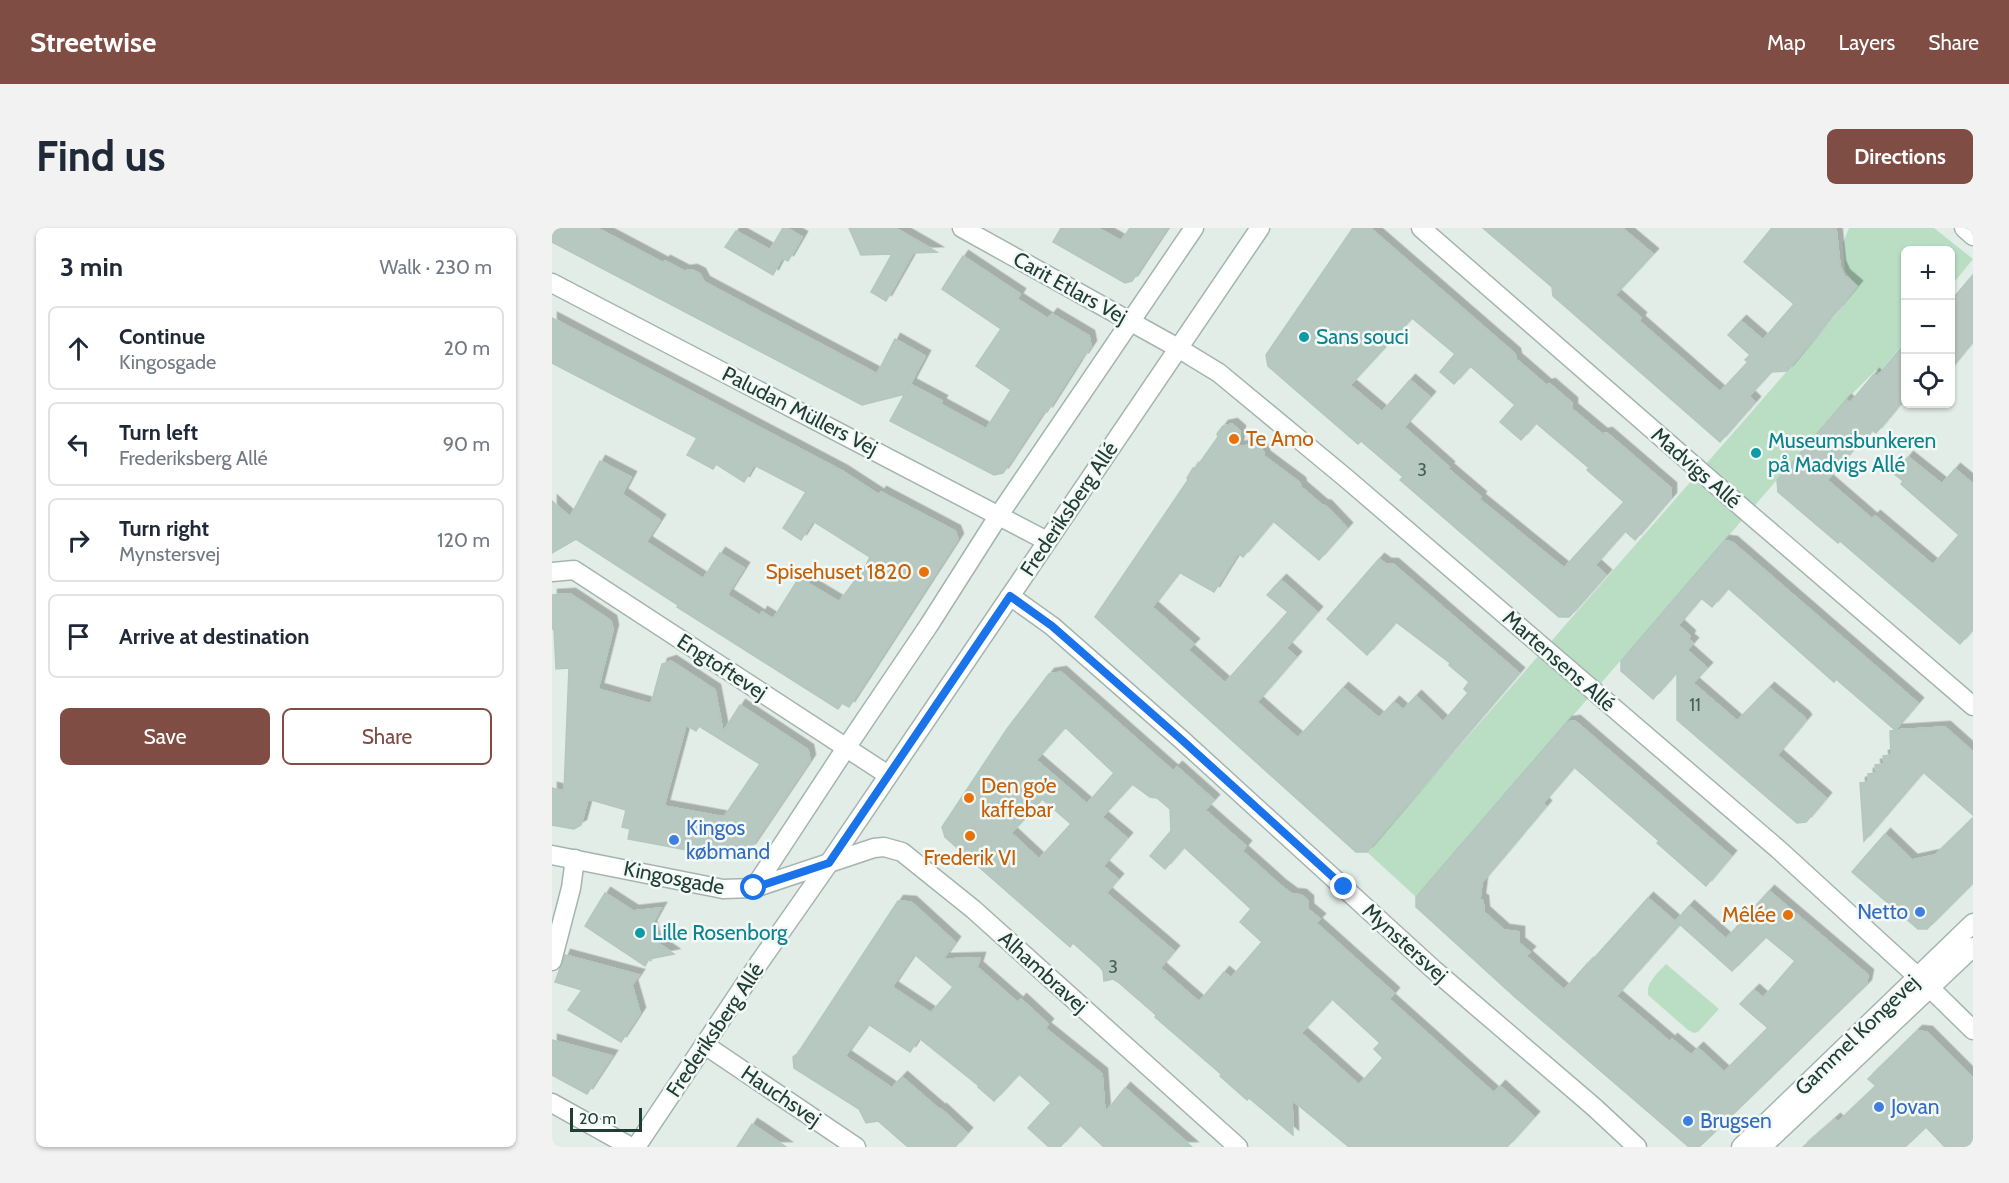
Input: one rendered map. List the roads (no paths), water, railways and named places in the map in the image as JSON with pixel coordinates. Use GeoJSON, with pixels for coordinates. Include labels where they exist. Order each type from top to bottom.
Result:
{"type":"FeatureCollection","features":[{"type":"Feature","properties":{"kind":"street","name":"Carit Etlars Vej"},"geometry":{"type":"LineString","coordinates":[[962,228],[1178,348]]}},
{"type":"Feature","properties":{"kind":"street"},"geometry":{"type":"LineString","coordinates":[[754,888],[846,747],[929,626],[999,515],[1194,228]]}},
{"type":"Feature","properties":{"kind":"street","name":"Frederiksberg Allé"},"geometry":{"type":"LineString","coordinates":[[636,1147],[1260,228]]}},
{"type":"Feature","properties":{"kind":"street","name":"Madvigs Allé"},"geometry":{"type":"LineString","coordinates":[[1421,228],[1973,706]]}},
{"type":"Feature","properties":{"kind":"street"},"geometry":{"type":"LineString","coordinates":[[1964,228],[1973,236]]}},
{"type":"Feature","properties":{"kind":"street","name":"Paludan Müllers Vej"},"geometry":{"type":"LineString","coordinates":[[552,283],[1047,541]]}},
{"type":"Feature","properties":{"kind":"street","name":"Martensens Allé"},"geometry":{"type":"LineString","coordinates":[[1178,348],[1219,374],[1347,479],[1778,849],[1973,1030]]}},
{"type":"Feature","properties":{"kind":"street","name":"Engtoftevej"},"geometry":{"type":"LineString","coordinates":[[552,572],[574,570],[888,775]]}},
{"type":"Feature","properties":{"kind":"street","name":"Mynstersvej"},"geometry":{"type":"LineString","coordinates":[[1010,596],[1052,626],[1182,740],[1433,969],[1637,1147]]}},
{"type":"Feature","properties":{"kind":"street","name":"Alhambravej"},"geometry":{"type":"LineString","coordinates":[[829,863],[874,848],[893,848],[906,854],[973,909],[1238,1147]]}},
{"type":"Feature","properties":{"kind":"street","name":"Kingosgade"},"geometry":{"type":"LineString","coordinates":[[552,855],[723,889],[754,888],[829,863]]}},
{"type":"Feature","properties":{"kind":"street"},"geometry":{"type":"LineString","coordinates":[[552,961],[575,859]]}},
{"type":"Feature","properties":{"kind":"street","name":"Gammel Kongevej"},"geometry":{"type":"LineString","coordinates":[[1762,1147],[1924,983],[1973,923]]}},
{"type":"Feature","properties":{"kind":"street","name":"Gammel Kongevej"},"geometry":{"type":"LineString","coordinates":[[1742,1147],[1924,983],[1973,947]]}},
{"type":"Feature","properties":{"kind":"street","name":"Hauchsvej"},"geometry":{"type":"LineString","coordinates":[[705,1046],[856,1147]]}},
{"type":"Feature","properties":{"kind":"street"},"geometry":{"type":"LineString","coordinates":[[552,1103],[631,1147]]}},
{"type":"Feature","properties":{"kind":"place","name":"Sans souci"},"geometry":{"type":"Point","coordinates":[1304,337]}},
{"type":"Feature","properties":{"kind":"place","name":"Te Amo"},"geometry":{"type":"Point","coordinates":[1234,439]}},
{"type":"Feature","properties":{"kind":"place","name":"Museumsbunkeren på Madvigs Allé"},"geometry":{"type":"Point","coordinates":[1756,453]}},
{"type":"Feature","properties":{"kind":"place","name":"Spisehuset 1820"},"geometry":{"type":"Point","coordinates":[924,572]}},
{"type":"Feature","properties":{"kind":"place","name":"Den go’e kaffebar"},"geometry":{"type":"Point","coordinates":[969,798]}},
{"type":"Feature","properties":{"kind":"place","name":"Frederik VI"},"geometry":{"type":"Point","coordinates":[970,836]}},
{"type":"Feature","properties":{"kind":"place","name":"Kingos købmand"},"geometry":{"type":"Point","coordinates":[674,840]}},
{"type":"Feature","properties":{"kind":"place","name":"Netto"},"geometry":{"type":"Point","coordinates":[1920,912]}},
{"type":"Feature","properties":{"kind":"place","name":"Mêlée"},"geometry":{"type":"Point","coordinates":[1788,915]}},
{"type":"Feature","properties":{"kind":"place","name":"Lille Rosenborg"},"geometry":{"type":"Point","coordinates":[640,933]}},
{"type":"Feature","properties":{"kind":"place","name":"Jovan"},"geometry":{"type":"Point","coordinates":[1879,1107]}},
{"type":"Feature","properties":{"kind":"place","name":"Brugsen"},"geometry":{"type":"Point","coordinates":[1688,1121]}}]}
